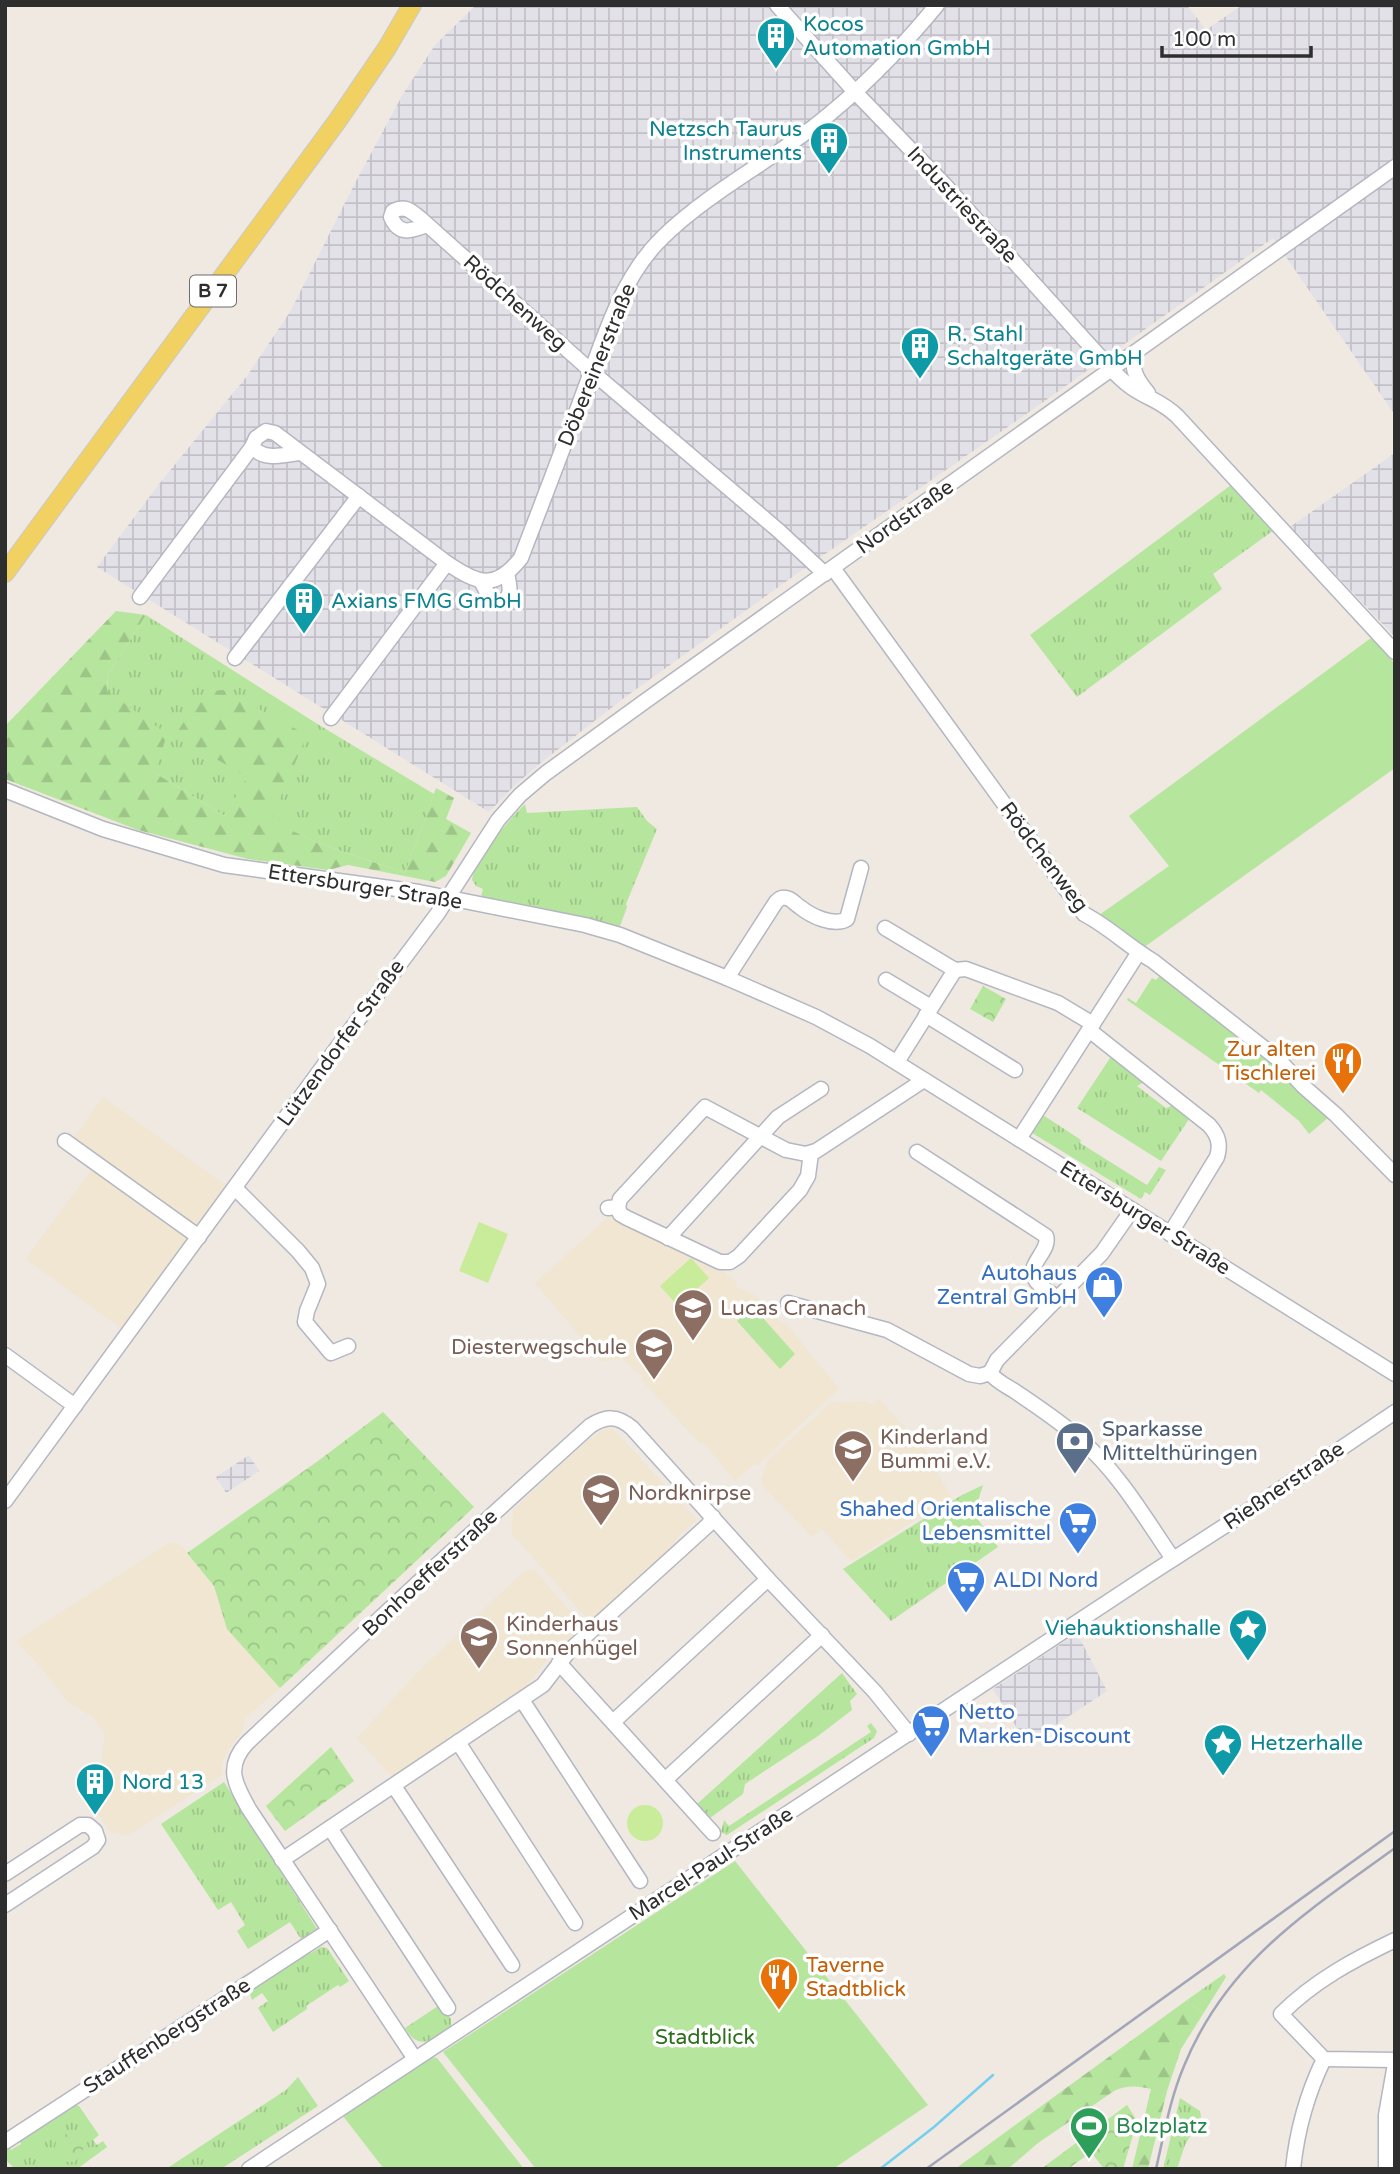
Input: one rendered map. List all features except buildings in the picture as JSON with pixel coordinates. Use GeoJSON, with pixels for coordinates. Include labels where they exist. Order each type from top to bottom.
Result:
{"type":"FeatureCollection","features":[{"type":"Feature","properties":{"kind":"main road","name":"B 7"},"geometry":{"type":"LineString","coordinates":[[5,573],[324,139],[373,69],[412,5]]}},
{"type":"Feature","properties":{"kind":"street","name":"Industriestraße"},"geometry":{"type":"LineString","coordinates":[[777,5],[1123,381],[1164,404],[1177,416],[1395,652]]}},
{"type":"Feature","properties":{"kind":"street","name":"Döbereinerstraße"},"geometry":{"type":"LineString","coordinates":[[481,581],[491,600],[501,602],[508,598],[508,573],[522,558],[614,314],[634,274],[661,239],[720,192],[856,93],[907,41],[937,5]]}},
{"type":"Feature","properties":{"kind":"street","name":"Nordstraße"},"geometry":{"type":"LineString","coordinates":[[448,898],[498,820],[520,795],[546,773],[1395,167]]}},
{"type":"Feature","properties":{"kind":"street","name":"Rödchenweg"},"geometry":{"type":"LineString","coordinates":[[427,225],[591,371],[829,571],[1084,915],[1100,922],[1173,976],[1278,1059],[1395,1175]]}},
{"type":"Feature","properties":{"kind":"street","name":"Industriestraße"},"geometry":{"type":"LineString","coordinates":[[1133,354],[1133,369],[1138,382],[1151,397]]}},
{"type":"Feature","properties":{"kind":"street"},"geometry":{"type":"LineString","coordinates":[[140,597],[256,438],[266,431],[275,433],[467,576],[481,581],[494,580],[508,573]]}},
{"type":"Feature","properties":{"kind":"street"},"geometry":{"type":"LineString","coordinates":[[252,447],[259,454],[266,456],[299,453]]}},
{"type":"Feature","properties":{"kind":"street"},"geometry":{"type":"LineString","coordinates":[[235,657],[359,496]]}},
{"type":"Feature","properties":{"kind":"street"},"geometry":{"type":"LineString","coordinates":[[331,718],[447,563]]}},
{"type":"Feature","properties":{"kind":"street","name":"Ettersburger Straße"},"geometry":{"type":"LineString","coordinates":[[5,790],[103,829],[224,865],[448,898],[585,925],[620,935],[727,978],[842,1030],[897,1062],[1395,1374]]}},
{"type":"Feature","properties":{"kind":"street"},"geometry":{"type":"LineString","coordinates":[[727,978],[781,898],[786,898],[808,913],[828,921],[839,923],[847,919],[861,868]]}},
{"type":"Feature","properties":{"kind":"street","name":"Lützendorfer Straße"},"geometry":{"type":"LineString","coordinates":[[5,1501],[448,898]]}},
{"type":"Feature","properties":{"kind":"street"},"geometry":{"type":"LineString","coordinates":[[885,928],[954,970],[966,969],[1058,1003],[1091,1027],[1215,1131],[1220,1149],[1217,1157],[1170,1234]]}},
{"type":"Feature","properties":{"kind":"street"},"geometry":{"type":"LineString","coordinates":[[1019,1139],[1139,952]]}},
{"type":"Feature","properties":{"kind":"street"},"geometry":{"type":"LineString","coordinates":[[897,1062],[954,970]]}},
{"type":"Feature","properties":{"kind":"street"},"geometry":{"type":"LineString","coordinates":[[886,980],[1015,1070]]}},
{"type":"Feature","properties":{"kind":"street"},"geometry":{"type":"LineString","coordinates":[[811,1153],[808,1176],[800,1190],[735,1260],[725,1263],[626,1218],[613,1207],[705,1107],[786,1150],[811,1153],[924,1080]]}},
{"type":"Feature","properties":{"kind":"street"},"geometry":{"type":"LineString","coordinates":[[668,1238],[778,1117],[821,1089]]}},
{"type":"Feature","properties":{"kind":"street"},"geometry":{"type":"LineString","coordinates":[[65,1141],[199,1237]]}},
{"type":"Feature","properties":{"kind":"street"},"geometry":{"type":"LineString","coordinates":[[917,1152],[1046,1236],[1047,1246],[1033,1268],[1033,1273],[1038,1283],[1058,1298]]}},
{"type":"Feature","properties":{"kind":"street"},"geometry":{"type":"LineString","coordinates":[[235,1188],[312,1268],[318,1284],[307,1311],[306,1322],[309,1327],[331,1353],[348,1346]]}},
{"type":"Feature","properties":{"kind":"street"},"geometry":{"type":"LineString","coordinates":[[788,1303],[887,1330],[974,1376],[990,1373],[998,1360],[1101,1253],[1132,1210]]}},
{"type":"Feature","properties":{"kind":"street"},"geometry":{"type":"LineString","coordinates":[[5,1355],[75,1406]]}},
{"type":"Feature","properties":{"kind":"street"},"geometry":{"type":"LineString","coordinates":[[990,1373],[994,1379],[1068,1429],[1095,1452],[1114,1474],[1173,1559]]}},
{"type":"Feature","properties":{"kind":"street","name":"Rießnerstraße"},"geometry":{"type":"LineString","coordinates":[[1173,1559],[1395,1412]]}},
{"type":"Feature","properties":{"kind":"street","name":"Bonhoefferstraße"},"geometry":{"type":"LineString","coordinates":[[415,2059],[249,1809],[236,1785],[233,1768],[241,1750],[427,1574],[590,1426],[601,1419],[614,1417],[625,1422],[874,1692],[909,1734]]}},
{"type":"Feature","properties":{"kind":"street"},"geometry":{"type":"LineString","coordinates":[[282,1860],[543,1685],[576,1644],[708,1525],[713,1517]]}},
{"type":"Feature","properties":{"kind":"street","name":"Marcel-Paul-Straße"},"geometry":{"type":"LineString","coordinates":[[249,2169],[1173,1559]]}},
{"type":"Feature","properties":{"kind":"street"},"geometry":{"type":"LineString","coordinates":[[613,1722],[768,1579]]}},
{"type":"Feature","properties":{"kind":"street"},"geometry":{"type":"LineString","coordinates":[[666,1779],[822,1635]]}},
{"type":"Feature","properties":{"kind":"street"},"geometry":{"type":"LineString","coordinates":[[559,1663],[713,1833]]}},
{"type":"Feature","properties":{"kind":"street","name":"Marcel-Paul-Straße"},"geometry":{"type":"LineString","coordinates":[[522,1700],[640,1881]]}},
{"type":"Feature","properties":{"kind":"street"},"geometry":{"type":"LineString","coordinates":[[458,1742],[575,1923]]}},
{"type":"Feature","properties":{"kind":"street"},"geometry":{"type":"LineString","coordinates":[[394,1786],[512,1965]]}},
{"type":"Feature","properties":{"kind":"street"},"geometry":{"type":"LineString","coordinates":[[5,1874],[80,1825],[88,1825],[95,1831],[98,1840],[93,1847],[5,1905]]}},
{"type":"Feature","properties":{"kind":"street"},"geometry":{"type":"LineString","coordinates":[[330,1828],[448,2008]]}},
{"type":"Feature","properties":{"kind":"street","name":"Stauffenbergstraße"},"geometry":{"type":"LineString","coordinates":[[5,2142],[330,1930]]}},
{"type":"Feature","properties":{"kind":"street"},"geometry":{"type":"LineString","coordinates":[[1386,2169],[1386,2115],[1395,2062],[1324,2059],[1281,2014],[1318,1982],[1352,1961],[1395,1940]]}},
{"type":"Feature","properties":{"kind":"street"},"geometry":{"type":"LineString","coordinates":[[1293,2169],[1297,2135],[1304,2110],[1324,2059]]}},
{"type":"Feature","properties":{"kind":"shaded area"},"geometry":{"type":"Polygon","coordinates":[[[476,5],[1187,5],[1206,30],[1242,5],[1395,5],[1395,415],[1273,238],[624,698],[538,765],[489,812],[97,567],[159,484],[247,376],[290,312],[403,94],[435,45],[476,5]]]}},
{"type":"Feature","properties":{"kind":"shaded area"},"geometry":{"type":"Polygon","coordinates":[[[1395,453],[1395,637],[1290,527],[1395,453]]]}},
{"type":"Feature","properties":{"kind":"shaded area"},"geometry":{"type":"Polygon","coordinates":[[[103,1097],[229,1188],[125,1331],[26,1259],[97,1162],[71,1142],[103,1097]]]}},
{"type":"Feature","properties":{"kind":"shaded area","name":"Lucas Cranach"},"geometry":{"type":"Polygon","coordinates":[[[608,1217],[719,1268],[737,1282],[735,1285],[760,1299],[779,1321],[788,1326],[839,1389],[756,1466],[754,1464],[735,1481],[703,1442],[700,1444],[641,1379],[643,1377],[637,1371],[622,1358],[602,1362],[535,1283],[608,1217]]]}},
{"type":"Feature","properties":{"kind":"shaded area","name":"Kinderland Bummi e.V."},"geometry":{"type":"Polygon","coordinates":[[[879,1399],[935,1460],[935,1468],[951,1497],[851,1561],[822,1529],[812,1537],[764,1487],[761,1479],[767,1461],[830,1403],[867,1401],[872,1405],[879,1399]]]}},
{"type":"Feature","properties":{"kind":"shaded area","name":"Nordknirpse"},"geometry":{"type":"Polygon","coordinates":[[[612,1428],[697,1520],[594,1619],[585,1616],[512,1534],[513,1510],[586,1442],[601,1431],[612,1428]]]}},
{"type":"Feature","properties":{"kind":"shaded area"},"geometry":{"type":"Polygon","coordinates":[[[249,1455],[259,1471],[226,1493],[216,1477],[249,1455]]]}},
{"type":"Feature","properties":{"kind":"shaded area"},"geometry":{"type":"Polygon","coordinates":[[[169,1543],[181,1545],[195,1561],[214,1586],[227,1629],[280,1688],[245,1718],[242,1732],[228,1750],[222,1764],[222,1775],[127,1836],[110,1832],[95,1809],[107,1772],[101,1761],[105,1735],[93,1717],[67,1701],[16,1641],[169,1543]]]}},
{"type":"Feature","properties":{"kind":"shaded area","name":"Kinderhaus Sonnenhügel"},"geometry":{"type":"Polygon","coordinates":[[[534,1569],[583,1627],[552,1654],[524,1689],[393,1778],[357,1738],[415,1675],[523,1572],[534,1569]]]}},
{"type":"Feature","properties":{"kind":"shaded area"},"geometry":{"type":"Polygon","coordinates":[[[1077,1633],[1107,1691],[1027,1744],[993,1689],[1077,1633]]]}},
{"type":"Feature","properties":{"kind":"green space"},"geometry":{"type":"Polygon","coordinates":[[[1231,485],[1274,530],[1213,574],[1222,589],[1077,697],[1030,635],[1231,485]]]}},
{"type":"Feature","properties":{"kind":"green space"},"geometry":{"type":"Polygon","coordinates":[[[116,611],[146,615],[108,674],[107,691],[167,734],[155,773],[225,816],[247,777],[175,735],[205,691],[224,690],[307,735],[271,820],[315,842],[405,873],[436,788],[454,798],[446,819],[471,833],[446,876],[435,882],[348,865],[328,870],[248,859],[138,830],[5,779],[5,726],[116,611]]]}},
{"type":"Feature","properties":{"kind":"green space"},"geometry":{"type":"Polygon","coordinates":[[[146,615],[319,725],[434,794],[405,873],[315,842],[270,820],[306,735],[248,777],[225,816],[155,773],[107,692],[108,674],[146,615]]]}},
{"type":"Feature","properties":{"kind":"green space"},"geometry":{"type":"Polygon","coordinates":[[[1371,638],[1395,664],[1395,768],[1143,948],[1099,915],[1169,866],[1129,816],[1371,638]]]}},
{"type":"Feature","properties":{"kind":"green space"},"geometry":{"type":"Polygon","coordinates":[[[525,804],[527,813],[637,807],[657,829],[626,904],[619,929],[547,909],[481,897],[483,889],[476,886],[472,880],[474,871],[494,840],[525,804]]]}},
{"type":"Feature","properties":{"kind":"green space"},"geometry":{"type":"Polygon","coordinates":[[[1161,974],[1271,1060],[1329,1117],[1309,1134],[1299,1121],[1261,1090],[1259,1093],[1127,1000],[1128,998],[1136,1003],[1152,978],[1156,980],[1161,974]]]}},
{"type":"Feature","properties":{"kind":"green space"},"geometry":{"type":"Polygon","coordinates":[[[983,986],[1006,999],[993,1022],[970,1009],[983,986]]]}},
{"type":"Feature","properties":{"kind":"green space"},"geometry":{"type":"Polygon","coordinates":[[[1112,1055],[1146,1081],[1137,1086],[1166,1108],[1176,1104],[1191,1116],[1161,1161],[1077,1108],[1112,1055]]]}},
{"type":"Feature","properties":{"kind":"green space"},"geometry":{"type":"Polygon","coordinates":[[[1043,1115],[1081,1140],[1080,1143],[1147,1185],[1159,1167],[1166,1170],[1150,1195],[1145,1192],[1141,1199],[1032,1133],[1043,1115]]]}},
{"type":"Feature","properties":{"kind":"green space"},"geometry":{"type":"Polygon","coordinates":[[[479,1222],[508,1234],[488,1283],[459,1271],[479,1222]]]}},
{"type":"Feature","properties":{"kind":"green space"},"geometry":{"type":"Polygon","coordinates":[[[691,1258],[709,1278],[678,1306],[660,1286],[691,1258]]]}},
{"type":"Feature","properties":{"kind":"green space"},"geometry":{"type":"Polygon","coordinates":[[[753,1307],[795,1354],[780,1369],[737,1321],[753,1307]]]}},
{"type":"Feature","properties":{"kind":"green space"},"geometry":{"type":"Polygon","coordinates":[[[383,1412],[474,1507],[280,1688],[227,1629],[214,1586],[187,1553],[383,1412]]]}},
{"type":"Feature","properties":{"kind":"green space"},"geometry":{"type":"Polygon","coordinates":[[[983,1485],[974,1514],[998,1547],[891,1621],[843,1569],[962,1495],[983,1485]]]}},
{"type":"Feature","properties":{"kind":"green space"},"geometry":{"type":"Polygon","coordinates":[[[842,1673],[857,1694],[850,1701],[852,1710],[745,1784],[743,1794],[710,1818],[697,1804],[842,1673]]]}},
{"type":"Feature","properties":{"kind":"green space"},"geometry":{"type":"Polygon","coordinates":[[[871,1723],[877,1731],[874,1738],[727,1835],[721,1832],[724,1820],[729,1826],[871,1732],[867,1726],[871,1723]]]}},
{"type":"Feature","properties":{"kind":"green space"},"geometry":{"type":"Polygon","coordinates":[[[331,1747],[354,1781],[285,1831],[266,1806],[331,1747]]]}},
{"type":"Feature","properties":{"kind":"green space"},"geometry":{"type":"Polygon","coordinates":[[[224,1782],[317,1929],[301,1939],[290,1922],[248,1949],[237,1931],[245,1925],[231,1902],[218,1910],[161,1824],[224,1782]]]}},
{"type":"Feature","properties":{"kind":"green space"},"geometry":{"type":"Polygon","coordinates":[[[645,1805],[657,1811],[663,1823],[657,1835],[645,1841],[633,1835],[627,1823],[633,1811],[645,1805]]]}},
{"type":"Feature","properties":{"kind":"green space","name":"Stadtblick"},"geometry":{"type":"Polygon","coordinates":[[[735,1861],[928,2105],[833,2169],[536,2169],[443,2052],[735,1861]]]}},
{"type":"Feature","properties":{"kind":"green space"},"geometry":{"type":"Polygon","coordinates":[[[321,1947],[327,1948],[349,1981],[306,2006],[307,2009],[273,2032],[258,2008],[268,2001],[262,1993],[252,2000],[249,1991],[309,1951],[311,1953],[321,1947]]]}},
{"type":"Feature","properties":{"kind":"green space"},"geometry":{"type":"Polygon","coordinates":[[[1224,1974],[1226,1977],[1203,2014],[1187,2000],[1224,1974]]]}},
{"type":"Feature","properties":{"kind":"green space"},"geometry":{"type":"Polygon","coordinates":[[[1187,2000],[1203,2014],[1181,2049],[1167,2091],[1148,2169],[1132,2169],[1151,2089],[1133,2087],[1114,2091],[1038,2143],[1008,2169],[955,2169],[1187,2000]]]}},
{"type":"Feature","properties":{"kind":"green space"},"geometry":{"type":"Polygon","coordinates":[[[441,2004],[451,2019],[451,2026],[439,2036],[427,2041],[421,2042],[410,2035],[405,2028],[441,2004]]]}},
{"type":"Feature","properties":{"kind":"green space"},"geometry":{"type":"Polygon","coordinates":[[[431,2057],[437,2058],[524,2169],[384,2169],[343,2116],[431,2057]]]}},
{"type":"Feature","properties":{"kind":"green space"},"geometry":{"type":"Polygon","coordinates":[[[298,2077],[318,2106],[221,2169],[166,2169],[286,2090],[298,2077]]]}},
{"type":"Feature","properties":{"kind":"green space"},"geometry":{"type":"Polygon","coordinates":[[[1180,2098],[1200,2111],[1201,2117],[1185,2145],[1177,2169],[1163,2169],[1180,2098]]]}},
{"type":"Feature","properties":{"kind":"green space"},"geometry":{"type":"Polygon","coordinates":[[[72,2104],[79,2106],[99,2135],[93,2140],[97,2145],[103,2141],[107,2147],[77,2169],[15,2169],[5,2159],[5,2149],[9,2147],[11,2150],[21,2144],[19,2140],[72,2104]]]}},
{"type":"Feature","properties":{"kind":"green space"},"geometry":{"type":"Polygon","coordinates":[[[1127,2105],[1137,2121],[1123,2169],[1104,2169],[1091,2152],[1068,2169],[1041,2169],[1127,2105]]]}},
{"type":"Feature","properties":{"kind":"green space"},"geometry":{"type":"Polygon","coordinates":[[[69,2134],[79,2138],[83,2148],[79,2158],[69,2162],[59,2158],[55,2148],[59,2138],[69,2134]]]}},
{"type":"Feature","properties":{"kind":"waterway"},"geometry":{"type":"LineString","coordinates":[[880,2169],[934,2127],[993,2075]]}},
{"type":"Feature","properties":{"kind":"railway"},"geometry":{"type":"LineString","coordinates":[[926,2169],[1395,1831]]}},
{"type":"Feature","properties":{"kind":"railway"},"geometry":{"type":"LineString","coordinates":[[1156,2169],[1179,2078],[1202,2029],[1223,1997],[1246,1968],[1301,1917],[1395,1848]]}},
{"type":"Feature","properties":{"kind":"place","name":"Kocos Automation GmbH"},"geometry":{"type":"Point","coordinates":[776,70]}},
{"type":"Feature","properties":{"kind":"place","name":"Netzsch Taurus Instruments"},"geometry":{"type":"Point","coordinates":[829,175]}},
{"type":"Feature","properties":{"kind":"place","name":"R. Stahl Schaltgeräte GmbH"},"geometry":{"type":"Point","coordinates":[920,380]}},
{"type":"Feature","properties":{"kind":"place","name":"Axians FMG GmbH"},"geometry":{"type":"Point","coordinates":[304,635]}},
{"type":"Feature","properties":{"kind":"place","name":"Zur alten Tischlerei"},"geometry":{"type":"Point","coordinates":[1343,1095]}},
{"type":"Feature","properties":{"kind":"place","name":"Autohaus Zentral GmbH"},"geometry":{"type":"Point","coordinates":[1104,1319]}},
{"type":"Feature","properties":{"kind":"place","name":"Lucas Cranach"},"geometry":{"type":"Point","coordinates":[693,1342]}},
{"type":"Feature","properties":{"kind":"place","name":"Diesterwegschule"},"geometry":{"type":"Point","coordinates":[654,1381]}},
{"type":"Feature","properties":{"kind":"place","name":"Sparkasse Mittelthüringen"},"geometry":{"type":"Point","coordinates":[1075,1475]}},
{"type":"Feature","properties":{"kind":"place","name":"Kinderland Bummi e.V."},"geometry":{"type":"Point","coordinates":[853,1483]}},
{"type":"Feature","properties":{"kind":"place","name":"Nordknirpse"},"geometry":{"type":"Point","coordinates":[601,1527]}},
{"type":"Feature","properties":{"kind":"place","name":"Shahed Orientalische Lebensmittel"},"geometry":{"type":"Point","coordinates":[1078,1555]}},
{"type":"Feature","properties":{"kind":"place","name":"ALDI Nord"},"geometry":{"type":"Point","coordinates":[966,1614]}},
{"type":"Feature","properties":{"kind":"place","name":"Viehauktionshalle"},"geometry":{"type":"Point","coordinates":[1248,1662]}},
{"type":"Feature","properties":{"kind":"place","name":"Kinderhaus Sonnenhügel"},"geometry":{"type":"Point","coordinates":[479,1670]}},
{"type":"Feature","properties":{"kind":"place","name":"Netto Marken-Discount"},"geometry":{"type":"Point","coordinates":[931,1758]}},
{"type":"Feature","properties":{"kind":"place","name":"Hetzerhalle"},"geometry":{"type":"Point","coordinates":[1223,1777]}},
{"type":"Feature","properties":{"kind":"place","name":"Nord 13"},"geometry":{"type":"Point","coordinates":[95,1816]}},
{"type":"Feature","properties":{"kind":"place","name":"Taverne Stadtblick"},"geometry":{"type":"Point","coordinates":[779,2011]}},
{"type":"Feature","properties":{"kind":"place","name":"Bolzplatz"},"geometry":{"type":"Point","coordinates":[1089,2160]}}]}
